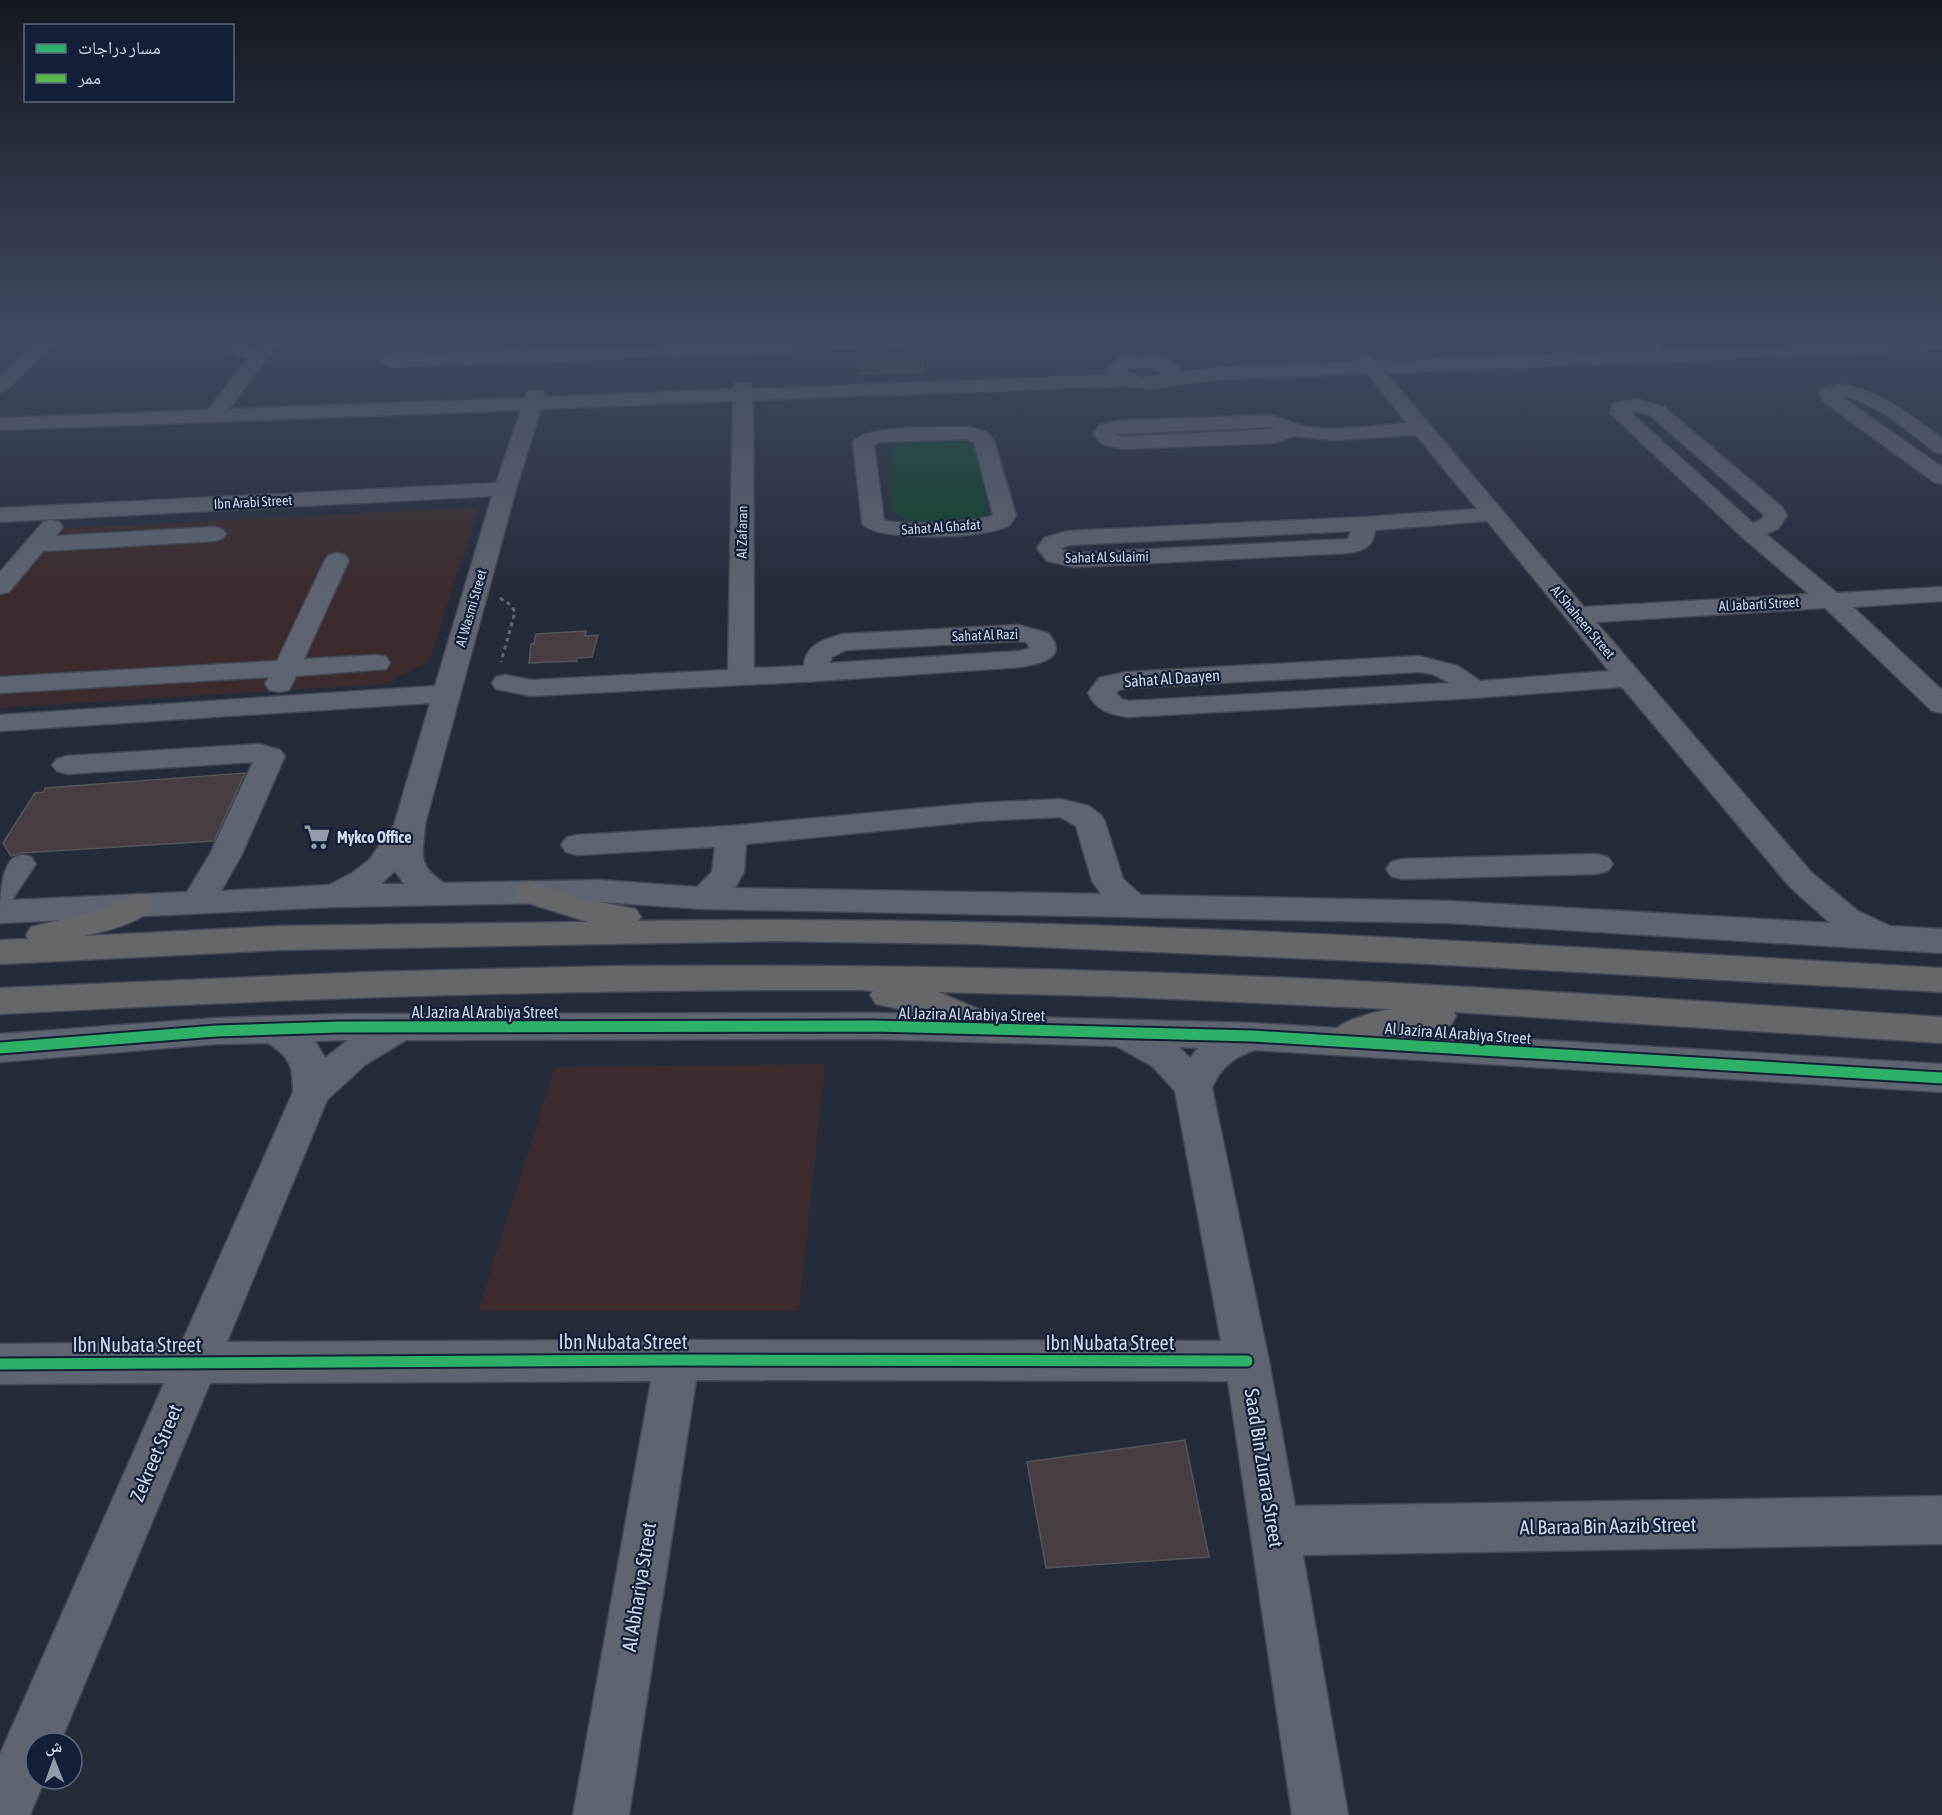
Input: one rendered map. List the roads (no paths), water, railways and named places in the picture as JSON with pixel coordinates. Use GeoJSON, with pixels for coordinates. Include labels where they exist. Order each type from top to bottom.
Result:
{"type":"FeatureCollection","features":[{"type":"Feature","properties":{"kind":"main road"},"geometry":{"type":"LineString","coordinates":[[530,892],[580,909],[603,914],[720,921],[775,930]]}},
{"type":"Feature","properties":{"kind":"main road"},"geometry":{"type":"LineString","coordinates":[[0,944],[104,920],[138,905]]}},
{"type":"Feature","properties":{"kind":"main road"},"geometry":{"type":"LineString","coordinates":[[0,952],[279,938],[775,930],[973,933],[1420,952],[1942,980]]}},
{"type":"Feature","properties":{"kind":"main road"},"geometry":{"type":"LineString","coordinates":[[789,977],[832,989],[901,996],[930,1002],[992,1029]]}},
{"type":"Feature","properties":{"kind":"main road","name":"Al Jazira Al Arabiya Street"},"geometry":{"type":"LineString","coordinates":[[0,1001],[178,990],[444,981],[789,977],[990,980],[1246,989],[1942,1030]]}},
{"type":"Feature","properties":{"kind":"main road"},"geometry":{"type":"LineString","coordinates":[[1343,1041],[1379,1023],[1401,1018],[1469,1013],[1508,1003]]}},
{"type":"Feature","properties":{"kind":"street"},"geometry":{"type":"LineString","coordinates":[[0,424],[24,423]]}},
{"type":"Feature","properties":{"kind":"street","name":"Al Wasmi Street"},"geometry":{"type":"LineString","coordinates":[[440,895],[415,879],[408,871],[406,860],[410,824],[505,489],[527,423]]}},
{"type":"Feature","properties":{"kind":"street","name":"Al Zafaran"},"geometry":{"type":"LineString","coordinates":[[741,676],[743,423]]}},
{"type":"Feature","properties":{"kind":"street"},"geometry":{"type":"LineString","coordinates":[[900,423],[902,435]]}},
{"type":"Feature","properties":{"kind":"street"},"geometry":{"type":"LineString","coordinates":[[1225,423],[1118,427],[1107,429],[1103,434],[1109,440],[1123,442],[1281,432],[1424,430]]}},
{"type":"Feature","properties":{"kind":"street"},"geometry":{"type":"LineString","coordinates":[[1280,423],[1281,432]]}},
{"type":"Feature","properties":{"kind":"street","name":"Al Shaheen Street"},"geometry":{"type":"LineString","coordinates":[[1418,423],[1629,678],[1801,880],[1846,919],[1896,938]]}},
{"type":"Feature","properties":{"kind":"street"},"geometry":{"type":"LineString","coordinates":[[1631,423],[1750,532],[1831,600],[1936,695]]}},
{"type":"Feature","properties":{"kind":"street"},"geometry":{"type":"LineString","coordinates":[[1670,423],[1774,512],[1776,516],[1773,521],[1750,532]]}},
{"type":"Feature","properties":{"kind":"street"},"geometry":{"type":"LineString","coordinates":[[1866,423],[1942,477]]}},
{"type":"Feature","properties":{"kind":"street"},"geometry":{"type":"LineString","coordinates":[[1905,423],[1942,448]]}},
{"type":"Feature","properties":{"kind":"street","name":"Sahat Al Ghafat"},"geometry":{"type":"LineString","coordinates":[[968,433],[982,438],[1004,518],[993,524],[896,531],[876,526],[873,523],[863,442],[875,436],[902,435],[968,433]]}},
{"type":"Feature","properties":{"kind":"street","name":"Ibn Arabi Street"},"geometry":{"type":"LineString","coordinates":[[0,515],[505,489]]}},
{"type":"Feature","properties":{"kind":"street"},"geometry":{"type":"LineString","coordinates":[[0,587],[65,512]]}},
{"type":"Feature","properties":{"kind":"street","name":"Sahat Al Sulaimi"},"geometry":{"type":"LineString","coordinates":[[1364,524],[1362,540],[1348,546],[1075,560],[1055,556],[1049,548],[1052,543],[1066,538],[1364,524],[1494,514]]}},
{"type":"Feature","properties":{"kind":"street"},"geometry":{"type":"LineString","coordinates":[[37,544],[214,534]]}},
{"type":"Feature","properties":{"kind":"street"},"geometry":{"type":"LineString","coordinates":[[268,707],[337,560]]}},
{"type":"Feature","properties":{"kind":"street","name":"Al Jabarti Street"},"geometry":{"type":"LineString","coordinates":[[1577,615],[1942,594]]}},
{"type":"Feature","properties":{"kind":"street","name":"Sahat Al Razi"},"geometry":{"type":"LineString","coordinates":[[506,683],[531,688],[819,673],[1028,658],[1040,654],[1044,646],[1038,638],[1032,635],[1017,633],[851,641],[836,644],[820,653],[817,663],[819,673]]}},
{"type":"Feature","properties":{"kind":"street"},"geometry":{"type":"LineString","coordinates":[[0,685],[377,663]]}},
{"type":"Feature","properties":{"kind":"street","name":"Sahat Al Daayen"},"geometry":{"type":"LineString","coordinates":[[1473,690],[1466,682],[1442,669],[1419,664],[1126,680],[1110,684],[1102,693],[1105,701],[1110,704],[1129,709],[1473,690],[1629,678]]}},
{"type":"Feature","properties":{"kind":"street"},"geometry":{"type":"LineString","coordinates":[[11,722],[50,682]]}},
{"type":"Feature","properties":{"kind":"street"},"geometry":{"type":"LineString","coordinates":[[11,722],[446,694]]}},
{"type":"Feature","properties":{"kind":"street"},"geometry":{"type":"LineString","coordinates":[[67,765],[259,753],[270,756],[226,854],[198,903]]}},
{"type":"Feature","properties":{"kind":"street"},"geometry":{"type":"LineString","coordinates":[[577,845],[729,836],[980,812],[1061,808],[1078,813],[1090,822],[1108,880],[1114,889],[1132,905]]}},
{"type":"Feature","properties":{"kind":"street","name":"Al Wasmi Street"},"geometry":{"type":"LineString","coordinates":[[335,896],[370,878],[382,869],[410,824]]}},
{"type":"Feature","properties":{"kind":"street"},"geometry":{"type":"LineString","coordinates":[[704,898],[720,885],[730,869],[729,836]]}},
{"type":"Feature","properties":{"kind":"street"},"geometry":{"type":"LineString","coordinates":[[0,893],[20,864]]}},
{"type":"Feature","properties":{"kind":"street"},"geometry":{"type":"LineString","coordinates":[[1402,869],[1597,864]]}},
{"type":"Feature","properties":{"kind":"street"},"geometry":{"type":"LineString","coordinates":[[1553,866],[1569,918]]}},
{"type":"Feature","properties":{"kind":"street"},"geometry":{"type":"LineString","coordinates":[[1442,868],[1448,912]]}},
{"type":"Feature","properties":{"kind":"street"},"geometry":{"type":"LineString","coordinates":[[1784,932],[1795,924],[1801,911],[1801,880]]}},
{"type":"Feature","properties":{"kind":"street"},"geometry":{"type":"LineString","coordinates":[[0,912],[335,896],[611,891],[704,898],[1448,912],[1942,941]]}},
{"type":"Feature","properties":{"kind":"street","name":"Al Jazira Al Arabiya Street"},"geometry":{"type":"LineString","coordinates":[[0,1048],[99,1039],[276,1030],[399,1027],[873,1026],[1253,1036],[1942,1078]]}},
{"type":"Feature","properties":{"kind":"street","name":"Zekreet Street"},"geometry":{"type":"LineString","coordinates":[[312,1092],[352,1055],[399,1027]]}},
{"type":"Feature","properties":{"kind":"street","name":"Zekreet Street"},"geometry":{"type":"LineString","coordinates":[[2,1815],[312,1092],[313,1072],[306,1054],[293,1041],[276,1030]]}},
{"type":"Feature","properties":{"kind":"street","name":"Saad Bin Zurara Street"},"geometry":{"type":"LineString","coordinates":[[1116,1032],[1162,1053],[1180,1069],[1193,1088],[1247,1361],[1320,1815]]}},
{"type":"Feature","properties":{"kind":"street"},"geometry":{"type":"LineString","coordinates":[[1193,1088],[1200,1070],[1213,1054],[1231,1043],[1253,1036]]}},
{"type":"Feature","properties":{"kind":"street","name":"Ibn Nubata Street"},"geometry":{"type":"LineString","coordinates":[[0,1364],[677,1360],[1247,1361]]}},
{"type":"Feature","properties":{"kind":"street","name":"Al Abhariya Street"},"geometry":{"type":"LineString","coordinates":[[601,1815],[677,1360]]}},
{"type":"Feature","properties":{"kind":"street","name":"Al Baraa Bin Aazib Street"},"geometry":{"type":"LineString","coordinates":[[1275,1531],[1942,1520]]}},
{"type":"Feature","properties":{"kind":"place","name":"Mykco Office"},"geometry":{"type":"Point","coordinates":[317,837]}}]}
